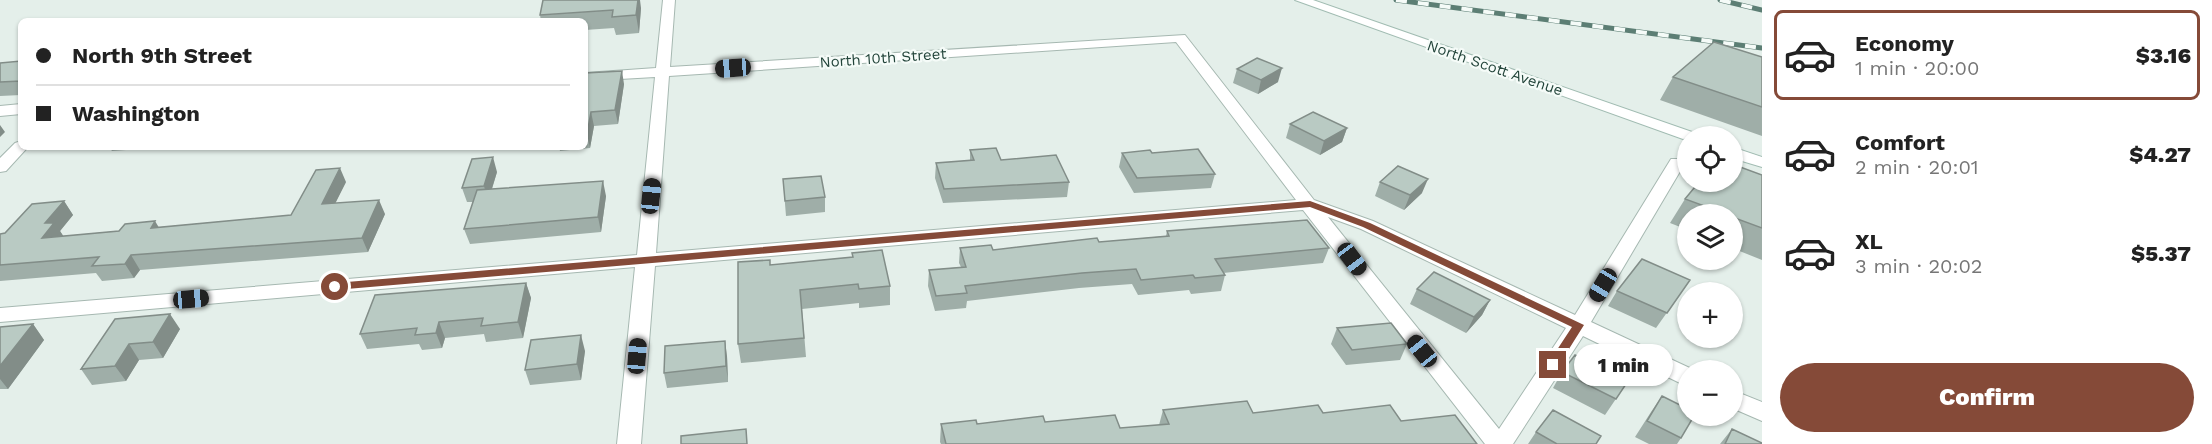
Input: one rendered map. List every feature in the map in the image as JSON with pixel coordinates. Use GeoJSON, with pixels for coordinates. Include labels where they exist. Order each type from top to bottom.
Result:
{"type":"FeatureCollection","features":[{"type":"Feature","properties":{"kind":"street"},"geometry":{"type":"LineString","coordinates":[[629,444],[669,0]]}},
{"type":"Feature","properties":{"kind":"street","name":"North Scott Avenue"},"geometry":{"type":"LineString","coordinates":[[1301,0],[1677,132]]}},
{"type":"Feature","properties":{"kind":"street","name":"North 10th Street"},"geometry":{"type":"LineString","coordinates":[[588,77],[1180,38],[1310,204]]}},
{"type":"Feature","properties":{"kind":"street"},"geometry":{"type":"LineString","coordinates":[[0,111],[18,109]]}},
{"type":"Feature","properties":{"kind":"street"},"geometry":{"type":"LineString","coordinates":[[0,167],[18,149]]}},
{"type":"Feature","properties":{"kind":"street"},"geometry":{"type":"LineString","coordinates":[[1743,156],[1762,162]]}},
{"type":"Feature","properties":{"kind":"street"},"geometry":{"type":"LineString","coordinates":[[1310,204],[1407,332],[1500,444],[1579,325],[1677,163]]}},
{"type":"Feature","properties":{"kind":"street"},"geometry":{"type":"LineString","coordinates":[[0,315],[1310,204],[1367,225],[1677,372]]}},
{"type":"Feature","properties":{"kind":"street"},"geometry":{"type":"LineString","coordinates":[[1743,403],[1762,412]]}},
{"type":"Feature","properties":{"kind":"building"},"geometry":{"type":"Polygon","coordinates":[[[543,0],[638,0],[636,15],[612,17],[613,10],[540,15],[543,0]]]}},
{"type":"Feature","properties":{"kind":"building"},"geometry":{"type":"Polygon","coordinates":[[[1714,42],[1762,57],[1762,107],[1673,77],[1714,42]]]}},
{"type":"Feature","properties":{"kind":"building"},"geometry":{"type":"Polygon","coordinates":[[[1257,58],[1282,68],[1261,80],[1237,69],[1257,58]]]}},
{"type":"Feature","properties":{"kind":"building"},"geometry":{"type":"Polygon","coordinates":[[[18,61],[18,81],[0,82],[0,63],[18,61]]]}},
{"type":"Feature","properties":{"kind":"building"},"geometry":{"type":"Polygon","coordinates":[[[622,71],[615,110],[591,112],[588,128],[588,73],[622,71]]]}},
{"type":"Feature","properties":{"kind":"building"},"geometry":{"type":"Polygon","coordinates":[[[1313,112],[1347,128],[1324,141],[1290,124],[1313,112]]]}},
{"type":"Feature","properties":{"kind":"building"},"geometry":{"type":"Polygon","coordinates":[[[996,148],[1001,160],[1056,155],[1069,182],[944,189],[936,163],[974,160],[970,150],[996,148]]]}},
{"type":"Feature","properties":{"kind":"building"},"geometry":{"type":"Polygon","coordinates":[[[1198,149],[1215,174],[1137,178],[1122,153],[1150,150],[1152,153],[1198,149]]]}},
{"type":"Feature","properties":{"kind":"building"},"geometry":{"type":"Polygon","coordinates":[[[493,157],[484,186],[462,188],[472,159],[493,157]]]}},
{"type":"Feature","properties":{"kind":"building"},"geometry":{"type":"Polygon","coordinates":[[[1398,166],[1428,179],[1410,195],[1380,182],[1398,166]]]}},
{"type":"Feature","properties":{"kind":"building"},"geometry":{"type":"Polygon","coordinates":[[[340,168],[322,204],[379,200],[362,238],[131,255],[125,264],[92,266],[99,257],[0,265],[0,234],[5,233],[32,204],[64,201],[45,223],[54,223],[42,238],[119,231],[125,224],[155,221],[151,228],[291,215],[316,170],[340,168]]]}},
{"type":"Feature","properties":{"kind":"building"},"geometry":{"type":"Polygon","coordinates":[[[1743,168],[1762,175],[1762,228],[1743,221],[1743,204],[1699,204],[1685,199],[1691,192],[1743,192],[1743,168]]]}},
{"type":"Feature","properties":{"kind":"building"},"geometry":{"type":"Polygon","coordinates":[[[821,176],[825,197],[785,201],[783,179],[821,176]]]}},
{"type":"Feature","properties":{"kind":"building"},"geometry":{"type":"Polygon","coordinates":[[[603,181],[598,217],[464,229],[477,190],[603,181]]]}},
{"type":"Feature","properties":{"kind":"building"},"geometry":{"type":"Polygon","coordinates":[[[1307,220],[1329,248],[1215,259],[1225,275],[1195,278],[1193,275],[1141,280],[1136,269],[965,286],[967,293],[936,296],[929,270],[966,267],[960,248],[991,245],[993,250],[1097,238],[1099,242],[1169,236],[1167,231],[1307,220]]]}},
{"type":"Feature","properties":{"kind":"building"},"geometry":{"type":"Polygon","coordinates":[[[882,250],[890,286],[859,289],[858,284],[800,290],[804,338],[738,344],[738,262],[770,260],[770,265],[853,257],[852,253],[882,250]]]}},
{"type":"Feature","properties":{"kind":"building"},"geometry":{"type":"Polygon","coordinates":[[[1642,259],[1690,280],[1677,282],[1677,299],[1667,313],[1617,291],[1642,259]]]}},
{"type":"Feature","properties":{"kind":"building"},"geometry":{"type":"Polygon","coordinates":[[[1434,272],[1490,300],[1474,317],[1417,289],[1434,272]]]}},
{"type":"Feature","properties":{"kind":"building"},"geometry":{"type":"Polygon","coordinates":[[[526,283],[518,322],[481,326],[483,318],[439,322],[436,333],[415,335],[417,328],[360,334],[375,295],[526,283]]]}},
{"type":"Feature","properties":{"kind":"building"},"geometry":{"type":"Polygon","coordinates":[[[170,314],[153,342],[129,344],[115,366],[81,369],[115,319],[170,314]]]}},
{"type":"Feature","properties":{"kind":"building"},"geometry":{"type":"Polygon","coordinates":[[[1391,323],[1407,344],[1352,350],[1337,328],[1391,323]]]}},
{"type":"Feature","properties":{"kind":"building"},"geometry":{"type":"Polygon","coordinates":[[[33,324],[0,366],[0,327],[33,324]]]}},
{"type":"Feature","properties":{"kind":"building"},"geometry":{"type":"Polygon","coordinates":[[[581,335],[577,364],[525,370],[531,340],[581,335]]]}},
{"type":"Feature","properties":{"kind":"building"},"geometry":{"type":"Polygon","coordinates":[[[725,341],[726,366],[664,373],[665,346],[725,341]]]}},
{"type":"Feature","properties":{"kind":"building"},"geometry":{"type":"Polygon","coordinates":[[[1575,355],[1628,381],[1616,399],[1562,372],[1575,355]]]}},
{"type":"Feature","properties":{"kind":"building"},"geometry":{"type":"Polygon","coordinates":[[[1662,396],[1677,404],[1677,426],[1688,426],[1681,438],[1647,421],[1662,396]]]}},
{"type":"Feature","properties":{"kind":"building"},"geometry":{"type":"Polygon","coordinates":[[[1247,401],[1253,413],[1318,405],[1323,413],[1390,405],[1401,421],[1455,415],[1477,444],[946,444],[941,424],[976,420],[977,424],[1043,416],[1045,422],[1115,415],[1120,428],[1169,424],[1163,410],[1247,401]]]}},
{"type":"Feature","properties":{"kind":"building"},"geometry":{"type":"Polygon","coordinates":[[[1553,410],[1601,436],[1596,444],[1557,444],[1536,432],[1553,410]]]}},
{"type":"Feature","properties":{"kind":"building"},"geometry":{"type":"Polygon","coordinates":[[[746,429],[747,444],[681,444],[681,436],[746,429]]]}},
{"type":"Feature","properties":{"kind":"building"},"geometry":{"type":"Polygon","coordinates":[[[1732,429],[1762,443],[1762,444],[1725,444],[1732,429]]]}},
{"type":"Feature","properties":{"kind":"railway"},"geometry":{"type":"LineString","coordinates":[[1396,0],[1762,48]]}},
{"type":"Feature","properties":{"kind":"railway"},"geometry":{"type":"LineString","coordinates":[[1720,0],[1762,10]]}},
{"type":"Feature","properties":{"kind":"route"},"geometry":{"type":"LineString","coordinates":[[335,287],[1310,204],[1367,225],[1579,325],[1553,365]]}}]}
